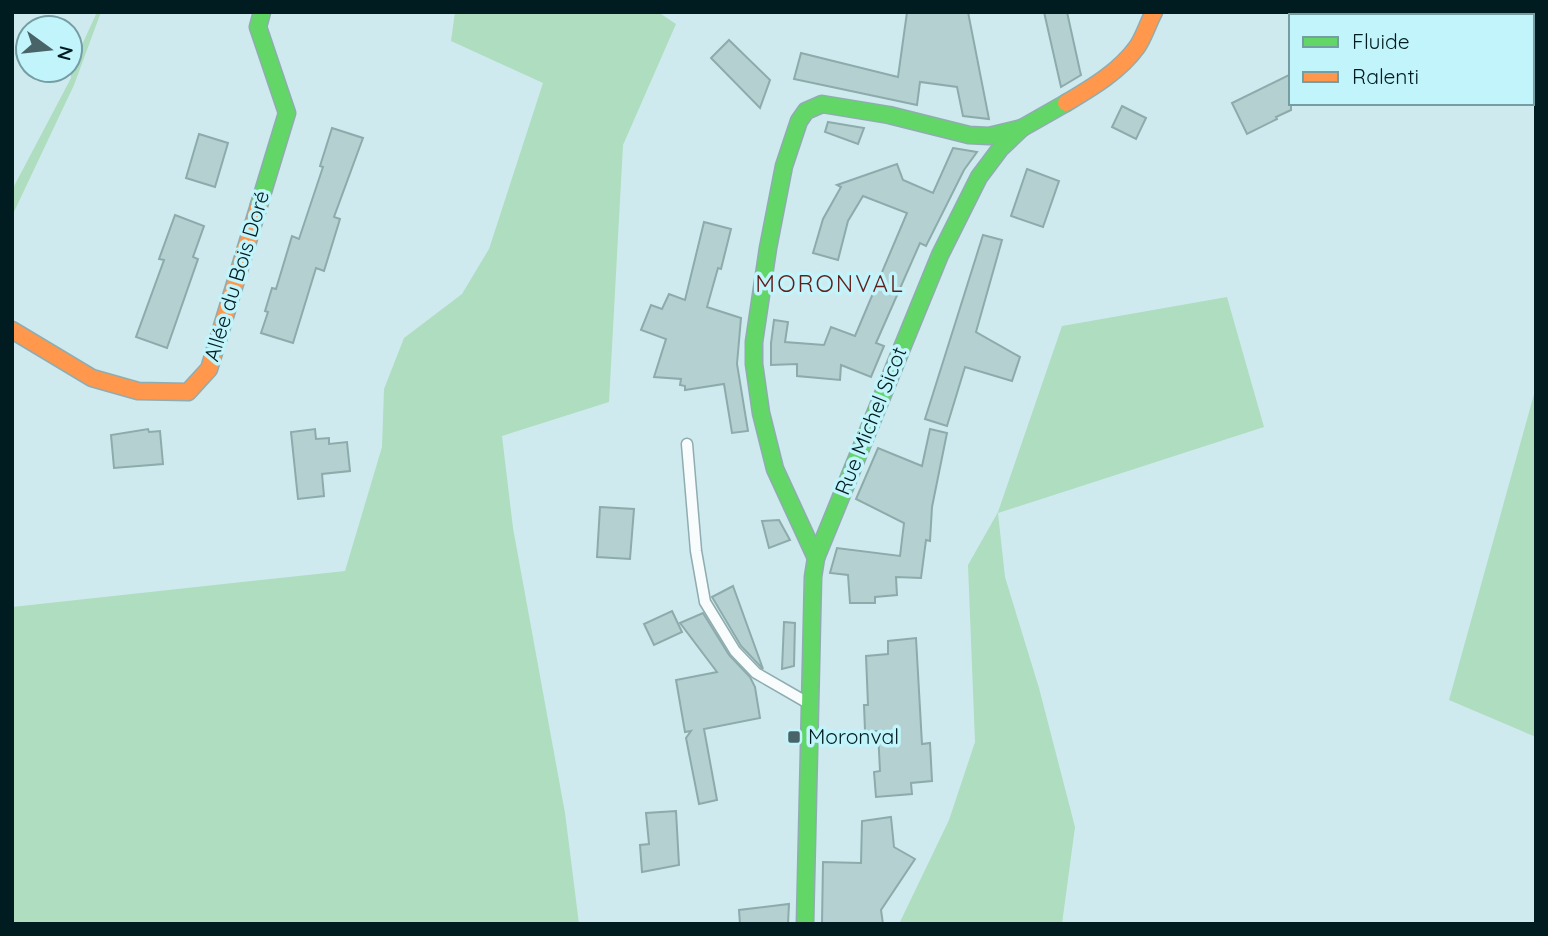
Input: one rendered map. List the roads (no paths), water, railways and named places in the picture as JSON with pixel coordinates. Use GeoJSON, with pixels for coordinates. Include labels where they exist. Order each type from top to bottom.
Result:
{"type":"FeatureCollection","features":[{"type":"Feature","properties":{"kind":"street","name":"Allée du Bois Doré"},"geometry":{"type":"LineString","coordinates":[[12,330],[92,378],[138,391],[188,392],[209,369],[287,113],[258,27],[262,12]]}},
{"type":"Feature","properties":{"kind":"street","name":"Rue Michel Sicot"},"geometry":{"type":"LineString","coordinates":[[805,924],[813,571],[816,558],[905,339],[961,210],[985,167],[1022,128],[1095,86],[1115,71],[1137,47],[1154,12]]}},
{"type":"Feature","properties":{"kind":"street"},"geometry":{"type":"LineString","coordinates":[[816,558],[775,469],[758,401],[754,365],[754,342],[768,248],[784,166],[799,121],[810,108],[822,104],[888,115],[969,135],[989,136],[1022,128]]}},
{"type":"Feature","properties":{"kind":"lane"},"geometry":{"type":"LineString","coordinates":[[687,444],[696,551],[705,602],[735,651],[756,673],[811,705]]}},
{"type":"Feature","properties":{"kind":"place","name":"Moronval"},"geometry":{"type":"Point","coordinates":[794,737]}},
{"type":"Feature","properties":{"kind":"district","name":"MORONVAL"},"geometry":{"type":"Point","coordinates":[830,284]}}]}
